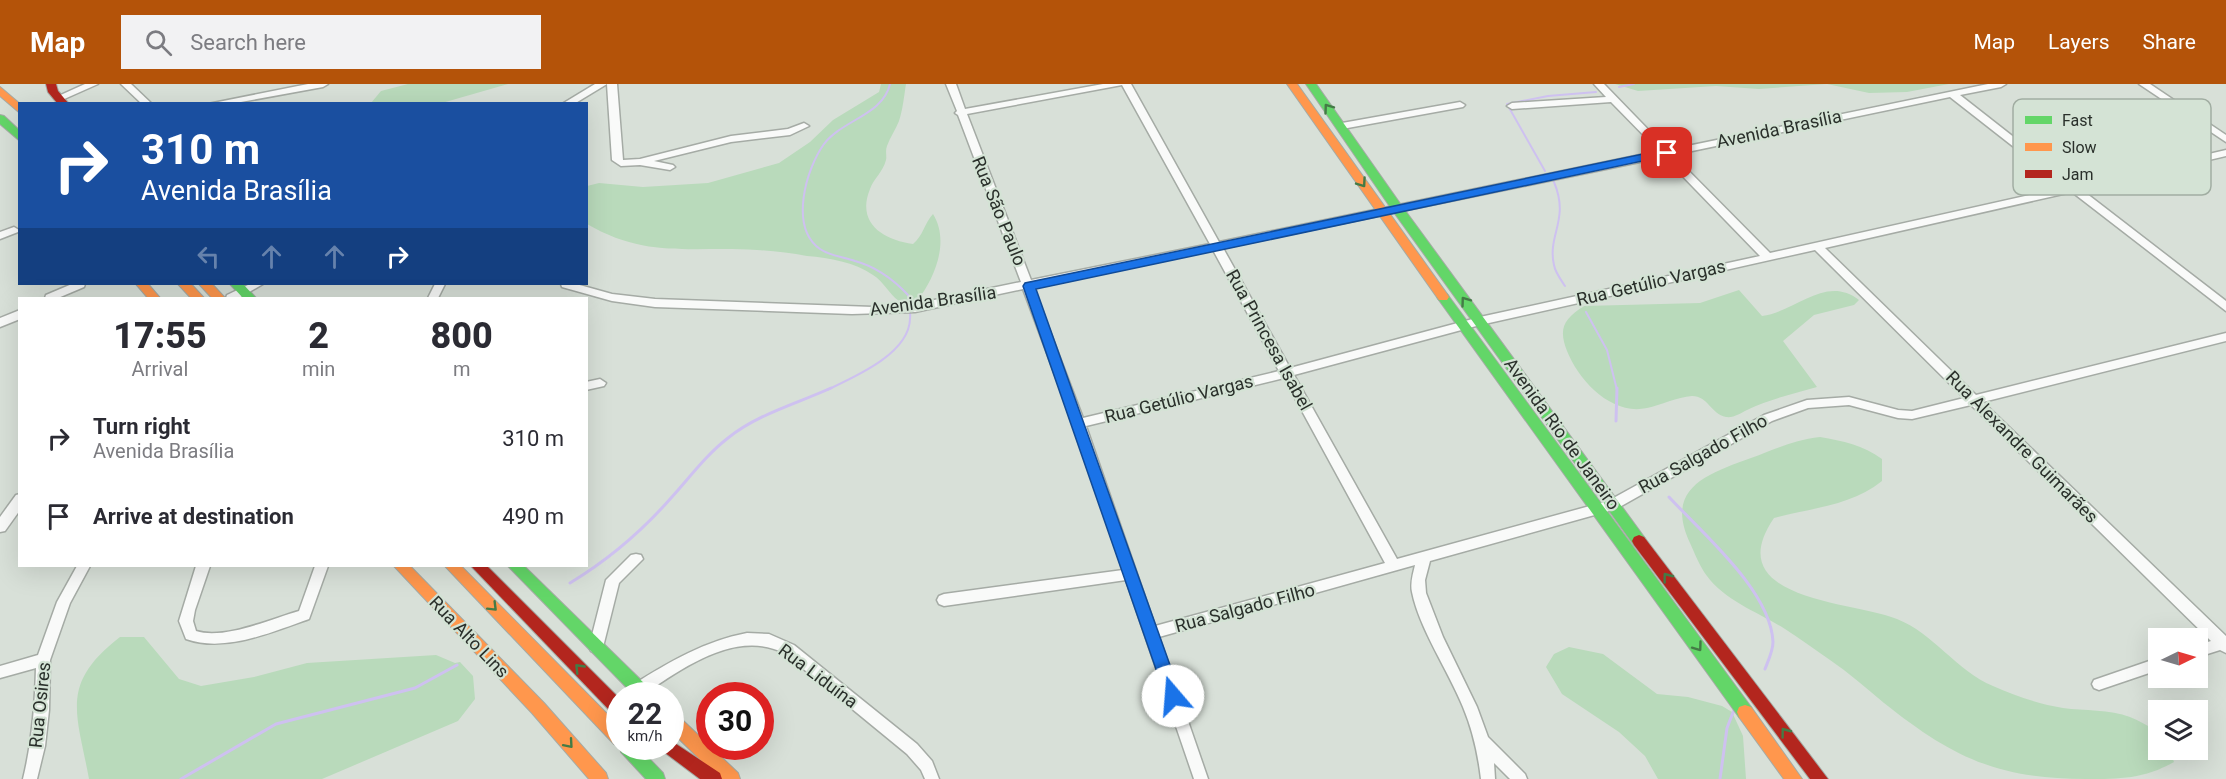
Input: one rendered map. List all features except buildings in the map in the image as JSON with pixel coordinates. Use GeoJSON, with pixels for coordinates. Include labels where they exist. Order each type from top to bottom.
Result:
{"type":"FeatureCollection","features":[{"type":"Feature","properties":{"kind":"main road"},"geometry":{"type":"LineString","coordinates":[[12,84],[28,102]]}},
{"type":"Feature","properties":{"kind":"main road"},"geometry":{"type":"LineString","coordinates":[[51,84],[53,92],[62,101]]}},
{"type":"Feature","properties":{"kind":"main road","name":"Avenida Rio de Janeiro"},"geometry":{"type":"LineString","coordinates":[[1292,84],[1463,325],[1794,779]]}},
{"type":"Feature","properties":{"kind":"main road","name":"Avenida Rio de Janeiro"},"geometry":{"type":"LineString","coordinates":[[1311,84],[1397,208],[1612,505],[1820,779]]}},
{"type":"Feature","properties":{"kind":"main road"},"geometry":{"type":"LineString","coordinates":[[0,90],[18,108]]}},
{"type":"Feature","properties":{"kind":"main road"},"geometry":{"type":"LineString","coordinates":[[0,118],[18,136]]}},
{"type":"Feature","properties":{"kind":"main road"},"geometry":{"type":"LineString","coordinates":[[143,285],[153,297]]}},
{"type":"Feature","properties":{"kind":"main road"},"geometry":{"type":"LineString","coordinates":[[185,285],[197,297]]}},
{"type":"Feature","properties":{"kind":"main road"},"geometry":{"type":"LineString","coordinates":[[206,285],[218,297]]}},
{"type":"Feature","properties":{"kind":"main road","name":"Rua Alto Lins"},"geometry":{"type":"LineString","coordinates":[[402,567],[538,708],[600,779]]}},
{"type":"Feature","properties":{"kind":"main road"},"geometry":{"type":"LineString","coordinates":[[453,567],[606,725]]}},
{"type":"Feature","properties":{"kind":"main road"},"geometry":{"type":"LineString","coordinates":[[479,567],[606,696]]}},
{"type":"Feature","properties":{"kind":"main road"},"geometry":{"type":"LineString","coordinates":[[515,567],[633,682]]}},
{"type":"Feature","properties":{"kind":"main road"},"geometry":{"type":"LineString","coordinates":[[684,733],[732,779]]}},
{"type":"Feature","properties":{"kind":"main road"},"geometry":{"type":"LineString","coordinates":[[684,757],[714,779]]}},
{"type":"Feature","properties":{"kind":"main road"},"geometry":{"type":"LineString","coordinates":[[639,760],[657,779]]}},
{"type":"Feature","properties":{"kind":"main road"},"geometry":{"type":"LineString","coordinates":[[667,760],[678,771]]}},
{"type":"Feature","properties":{"kind":"street"},"geometry":{"type":"LineString","coordinates":[[62,101],[93,84]]}},
{"type":"Feature","properties":{"kind":"street"},"geometry":{"type":"LineString","coordinates":[[126,84],[146,102]]}},
{"type":"Feature","properties":{"kind":"street"},"geometry":{"type":"LineString","coordinates":[[223,102],[323,84]]}},
{"type":"Feature","properties":{"kind":"street"},"geometry":{"type":"LineString","coordinates":[[570,102],[602,84]]}},
{"type":"Feature","properties":{"kind":"street"},"geometry":{"type":"LineString","coordinates":[[613,84],[617,160],[621,163],[640,162],[720,141],[790,132],[804,126]]}},
{"type":"Feature","properties":{"kind":"street","name":"Rua São Paulo"},"geometry":{"type":"LineString","coordinates":[[951,84],[960,113],[1029,286],[1079,423],[1201,779]]}},
{"type":"Feature","properties":{"kind":"street"},"geometry":{"type":"LineString","coordinates":[[960,113],[1118,84]]}},
{"type":"Feature","properties":{"kind":"street","name":"Rua Princesa Isabel"},"geometry":{"type":"LineString","coordinates":[[1126,84],[1394,566]]}},
{"type":"Feature","properties":{"kind":"street"},"geometry":{"type":"LineString","coordinates":[[1599,84],[1767,256]]}},
{"type":"Feature","properties":{"kind":"street","name":"Avenida Brasília"},"geometry":{"type":"LineString","coordinates":[[569,285],[610,298],[644,304],[745,306],[851,312],[915,308],[2001,84]]}},
{"type":"Feature","properties":{"kind":"street"},"geometry":{"type":"LineString","coordinates":[[2144,84],[2166,99]]}},
{"type":"Feature","properties":{"kind":"street"},"geometry":{"type":"LineString","coordinates":[[1952,94],[2013,141]]}},
{"type":"Feature","properties":{"kind":"street"},"geometry":{"type":"LineString","coordinates":[[1512,106],[1614,99]]}},
{"type":"Feature","properties":{"kind":"street"},"geometry":{"type":"LineString","coordinates":[[1342,126],[1461,105]]}},
{"type":"Feature","properties":{"kind":"street"},"geometry":{"type":"LineString","coordinates":[[2211,129],[2226,139]]}},
{"type":"Feature","properties":{"kind":"street","name":"Rua Getúlio Vargas"},"geometry":{"type":"LineString","coordinates":[[2211,156],[2226,153]]}},
{"type":"Feature","properties":{"kind":"street"},"geometry":{"type":"LineString","coordinates":[[640,162],[670,167]]}},
{"type":"Feature","properties":{"kind":"street","name":"Rua Getúlio Vargas"},"geometry":{"type":"LineString","coordinates":[[1079,423],[1287,373],[1463,325],[2045,195]]}},
{"type":"Feature","properties":{"kind":"street"},"geometry":{"type":"LineString","coordinates":[[2084,195],[2226,307]]}},
{"type":"Feature","properties":{"kind":"street"},"geometry":{"type":"LineString","coordinates":[[0,236],[14,230]]}},
{"type":"Feature","properties":{"kind":"street","name":"Rua Alexandre Guimarães"},"geometry":{"type":"LineString","coordinates":[[1818,247],[2225,644]]}},
{"type":"Feature","properties":{"kind":"street"},"geometry":{"type":"LineString","coordinates":[[52,297],[78,285]]}},
{"type":"Feature","properties":{"kind":"street"},"geometry":{"type":"LineString","coordinates":[[240,293],[256,285]]}},
{"type":"Feature","properties":{"kind":"street"},"geometry":{"type":"LineString","coordinates":[[0,323],[18,315]]}},
{"type":"Feature","properties":{"kind":"street","name":"Rua Salgado Filho"},"geometry":{"type":"LineString","coordinates":[[1152,633],[1612,505],[1768,418],[1807,404],[1849,401],[1898,414],[1912,415],[2226,337]]}},
{"type":"Feature","properties":{"kind":"street"},"geometry":{"type":"LineString","coordinates":[[588,386],[600,383]]}},
{"type":"Feature","properties":{"kind":"street"},"geometry":{"type":"LineString","coordinates":[[0,527],[18,502]]}},
{"type":"Feature","properties":{"kind":"street"},"geometry":{"type":"LineString","coordinates":[[1424,558],[1418,580],[1423,604],[1473,714],[1488,779]]}},
{"type":"Feature","properties":{"kind":"street"},"geometry":{"type":"LineString","coordinates":[[596,646],[613,580],[636,559]]}},
{"type":"Feature","properties":{"kind":"street","name":"Rua Osires"},"geometry":{"type":"LineString","coordinates":[[30,779],[38,746],[42,710],[43,660],[60,610],[82,567]]}},
{"type":"Feature","properties":{"kind":"street"},"geometry":{"type":"LineString","coordinates":[[203,567],[186,621],[189,633],[205,640],[223,638],[304,615],[321,567]]}},
{"type":"Feature","properties":{"kind":"street"},"geometry":{"type":"LineString","coordinates":[[944,600],[1131,574]]}},
{"type":"Feature","properties":{"kind":"street","name":"Rua Liduína"},"geometry":{"type":"LineString","coordinates":[[659,682],[711,650],[762,639],[789,649],[921,758],[932,779]]}},
{"type":"Feature","properties":{"kind":"street"},"geometry":{"type":"LineString","coordinates":[[2208,648],[2225,644]]}},
{"type":"Feature","properties":{"kind":"street"},"geometry":{"type":"LineString","coordinates":[[0,672],[43,660]]}},
{"type":"Feature","properties":{"kind":"street"},"geometry":{"type":"LineString","coordinates":[[2100,684],[2148,667]]}},
{"type":"Feature","properties":{"kind":"street"},"geometry":{"type":"LineString","coordinates":[[1480,739],[1520,779]]}},
{"type":"Feature","properties":{"kind":"green space"},"geometry":{"type":"Polygon","coordinates":[[[408,84],[508,84],[445,102],[372,102],[381,91],[408,84]]]}},
{"type":"Feature","properties":{"kind":"green space"},"geometry":{"type":"Polygon","coordinates":[[[881,84],[906,84],[899,121],[887,146],[885,164],[870,189],[867,211],[870,220],[883,234],[913,244],[933,214],[940,236],[938,259],[924,292],[917,301],[899,301],[873,275],[842,261],[763,250],[650,247],[609,235],[588,224],[588,186],[599,183],[643,187],[708,183],[779,163],[810,142],[833,120],[879,92],[881,84]]]}},
{"type":"Feature","properties":{"kind":"green space"},"geometry":{"type":"Polygon","coordinates":[[[1615,84],[1827,84],[1759,89],[1716,86],[1638,91],[1615,84]]]}},
{"type":"Feature","properties":{"kind":"green space"},"geometry":{"type":"Polygon","coordinates":[[[1827,84],[1949,84],[1907,92],[1869,93],[1827,84]]]}},
{"type":"Feature","properties":{"kind":"green space"},"geometry":{"type":"Polygon","coordinates":[[[1739,290],[1762,316],[1811,297],[1835,291],[1847,293],[1859,300],[1854,305],[1814,315],[1783,341],[1817,387],[1773,400],[1729,417],[1721,415],[1702,399],[1692,396],[1647,408],[1621,407],[1598,394],[1588,384],[1572,362],[1564,343],[1563,330],[1567,320],[1584,306],[1700,303],[1739,290]]]}},
{"type":"Feature","properties":{"kind":"green space"},"geometry":{"type":"Polygon","coordinates":[[[1820,437],[1845,442],[1875,454],[1882,459],[1882,481],[1844,501],[1774,518],[1761,545],[1763,566],[1776,581],[1797,592],[1823,601],[1876,613],[1910,625],[1968,671],[2010,693],[2054,706],[2122,714],[2134,719],[2148,726],[2148,760],[2173,760],[2174,762],[2142,775],[2086,779],[2026,775],[1977,761],[1932,738],[1830,660],[1785,629],[1723,593],[1707,576],[1690,543],[1683,524],[1682,509],[1686,496],[1694,486],[1719,470],[1801,440],[1820,437]]]}},
{"type":"Feature","properties":{"kind":"green space"},"geometry":{"type":"Polygon","coordinates":[[[120,637],[144,637],[179,679],[201,686],[254,677],[307,663],[436,655],[455,663],[460,662],[473,676],[475,699],[458,721],[322,779],[89,779],[77,717],[80,685],[101,654],[120,637]]]}},
{"type":"Feature","properties":{"kind":"green space"},"geometry":{"type":"Polygon","coordinates":[[[1569,647],[1603,654],[1657,694],[1688,697],[1722,706],[1732,712],[1743,736],[1746,779],[1658,779],[1645,756],[1619,732],[1562,694],[1546,667],[1554,654],[1569,647]]]}},
{"type":"Feature","properties":{"kind":"waterway"},"geometry":{"type":"LineString","coordinates":[[831,388],[865,371],[890,353],[907,332],[910,319],[908,295],[902,289],[884,274],[870,267],[820,249],[811,239],[805,227],[803,213],[811,168],[824,144],[841,129],[879,103],[890,84]]}},
{"type":"Feature","properties":{"kind":"waterway"},"geometry":{"type":"LineString","coordinates":[[1619,87],[1634,84]]}},
{"type":"Feature","properties":{"kind":"waterway"},"geometry":{"type":"LineString","coordinates":[[1545,171],[1507,104],[1548,96],[1596,92]]}},
{"type":"Feature","properties":{"kind":"waterway"},"geometry":{"type":"LineString","coordinates":[[1554,182],[1560,207],[1553,245],[1554,265],[1565,286]]}},
{"type":"Feature","properties":{"kind":"waterway"},"geometry":{"type":"LineString","coordinates":[[1586,312],[1607,350],[1617,390]]}},
{"type":"Feature","properties":{"kind":"waterway"},"geometry":{"type":"LineString","coordinates":[[570,583],[598,565],[636,533],[660,510],[705,459],[728,438],[752,422],[831,388]]}},
{"type":"Feature","properties":{"kind":"waterway"},"geometry":{"type":"LineString","coordinates":[[827,390],[831,388]]}},
{"type":"Feature","properties":{"kind":"waterway"},"geometry":{"type":"LineString","coordinates":[[1616,421],[1617,390]]}},
{"type":"Feature","properties":{"kind":"waterway"},"geometry":{"type":"LineString","coordinates":[[1669,497],[1733,564],[1761,603],[1773,642],[1765,669]]}},
{"type":"Feature","properties":{"kind":"waterway"},"geometry":{"type":"LineString","coordinates":[[181,779],[276,724],[415,688],[457,665]]}},
{"type":"Feature","properties":{"kind":"waterway"},"geometry":{"type":"LineString","coordinates":[[1720,779],[1727,728],[1734,710]]}},
{"type":"Feature","properties":{"kind":"traffic: fast"},"geometry":{"type":"LineString","coordinates":[[1311,84],[1397,208],[1639,541]]}},
{"type":"Feature","properties":{"kind":"traffic: fast"},"geometry":{"type":"LineString","coordinates":[[0,118],[18,136]]}},
{"type":"Feature","properties":{"kind":"traffic: fast"},"geometry":{"type":"LineString","coordinates":[[237,285],[249,297]]}},
{"type":"Feature","properties":{"kind":"traffic: fast"},"geometry":{"type":"LineString","coordinates":[[1443,297],[1745,712]]}},
{"type":"Feature","properties":{"kind":"traffic: fast"},"geometry":{"type":"LineString","coordinates":[[516,567],[632,682]]}},
{"type":"Feature","properties":{"kind":"traffic: fast"},"geometry":{"type":"LineString","coordinates":[[639,760],[657,779]]}},
{"type":"Feature","properties":{"kind":"traffic: slow"},"geometry":{"type":"LineString","coordinates":[[1292,84],[1443,297]]}},
{"type":"Feature","properties":{"kind":"traffic: slow"},"geometry":{"type":"LineString","coordinates":[[0,90],[18,108]]}},
{"type":"Feature","properties":{"kind":"traffic: slow"},"geometry":{"type":"LineString","coordinates":[[143,285],[153,297]]}},
{"type":"Feature","properties":{"kind":"traffic: slow"},"geometry":{"type":"LineString","coordinates":[[185,285],[197,297]]}},
{"type":"Feature","properties":{"kind":"traffic: slow"},"geometry":{"type":"LineString","coordinates":[[206,285],[218,297]]}},
{"type":"Feature","properties":{"kind":"traffic: slow"},"geometry":{"type":"LineString","coordinates":[[402,567],[538,708],[600,779]]}},
{"type":"Feature","properties":{"kind":"traffic: slow"},"geometry":{"type":"LineString","coordinates":[[453,567],[606,725]]}},
{"type":"Feature","properties":{"kind":"traffic: slow"},"geometry":{"type":"LineString","coordinates":[[1745,712],[1794,779]]}},
{"type":"Feature","properties":{"kind":"traffic: slow"},"geometry":{"type":"LineString","coordinates":[[684,733],[732,779]]}},
{"type":"Feature","properties":{"kind":"traffic: jam"},"geometry":{"type":"LineString","coordinates":[[51,84],[53,92],[62,102]]}},
{"type":"Feature","properties":{"kind":"traffic: jam"},"geometry":{"type":"LineString","coordinates":[[1639,541],[1820,779]]}},
{"type":"Feature","properties":{"kind":"traffic: jam"},"geometry":{"type":"LineString","coordinates":[[479,567],[606,696]]}},
{"type":"Feature","properties":{"kind":"traffic: jam"},"geometry":{"type":"LineString","coordinates":[[684,757],[714,779]]}},
{"type":"Feature","properties":{"kind":"route"},"geometry":{"type":"LineString","coordinates":[[1173,696],[1029,286],[1667,153]]}}]}
